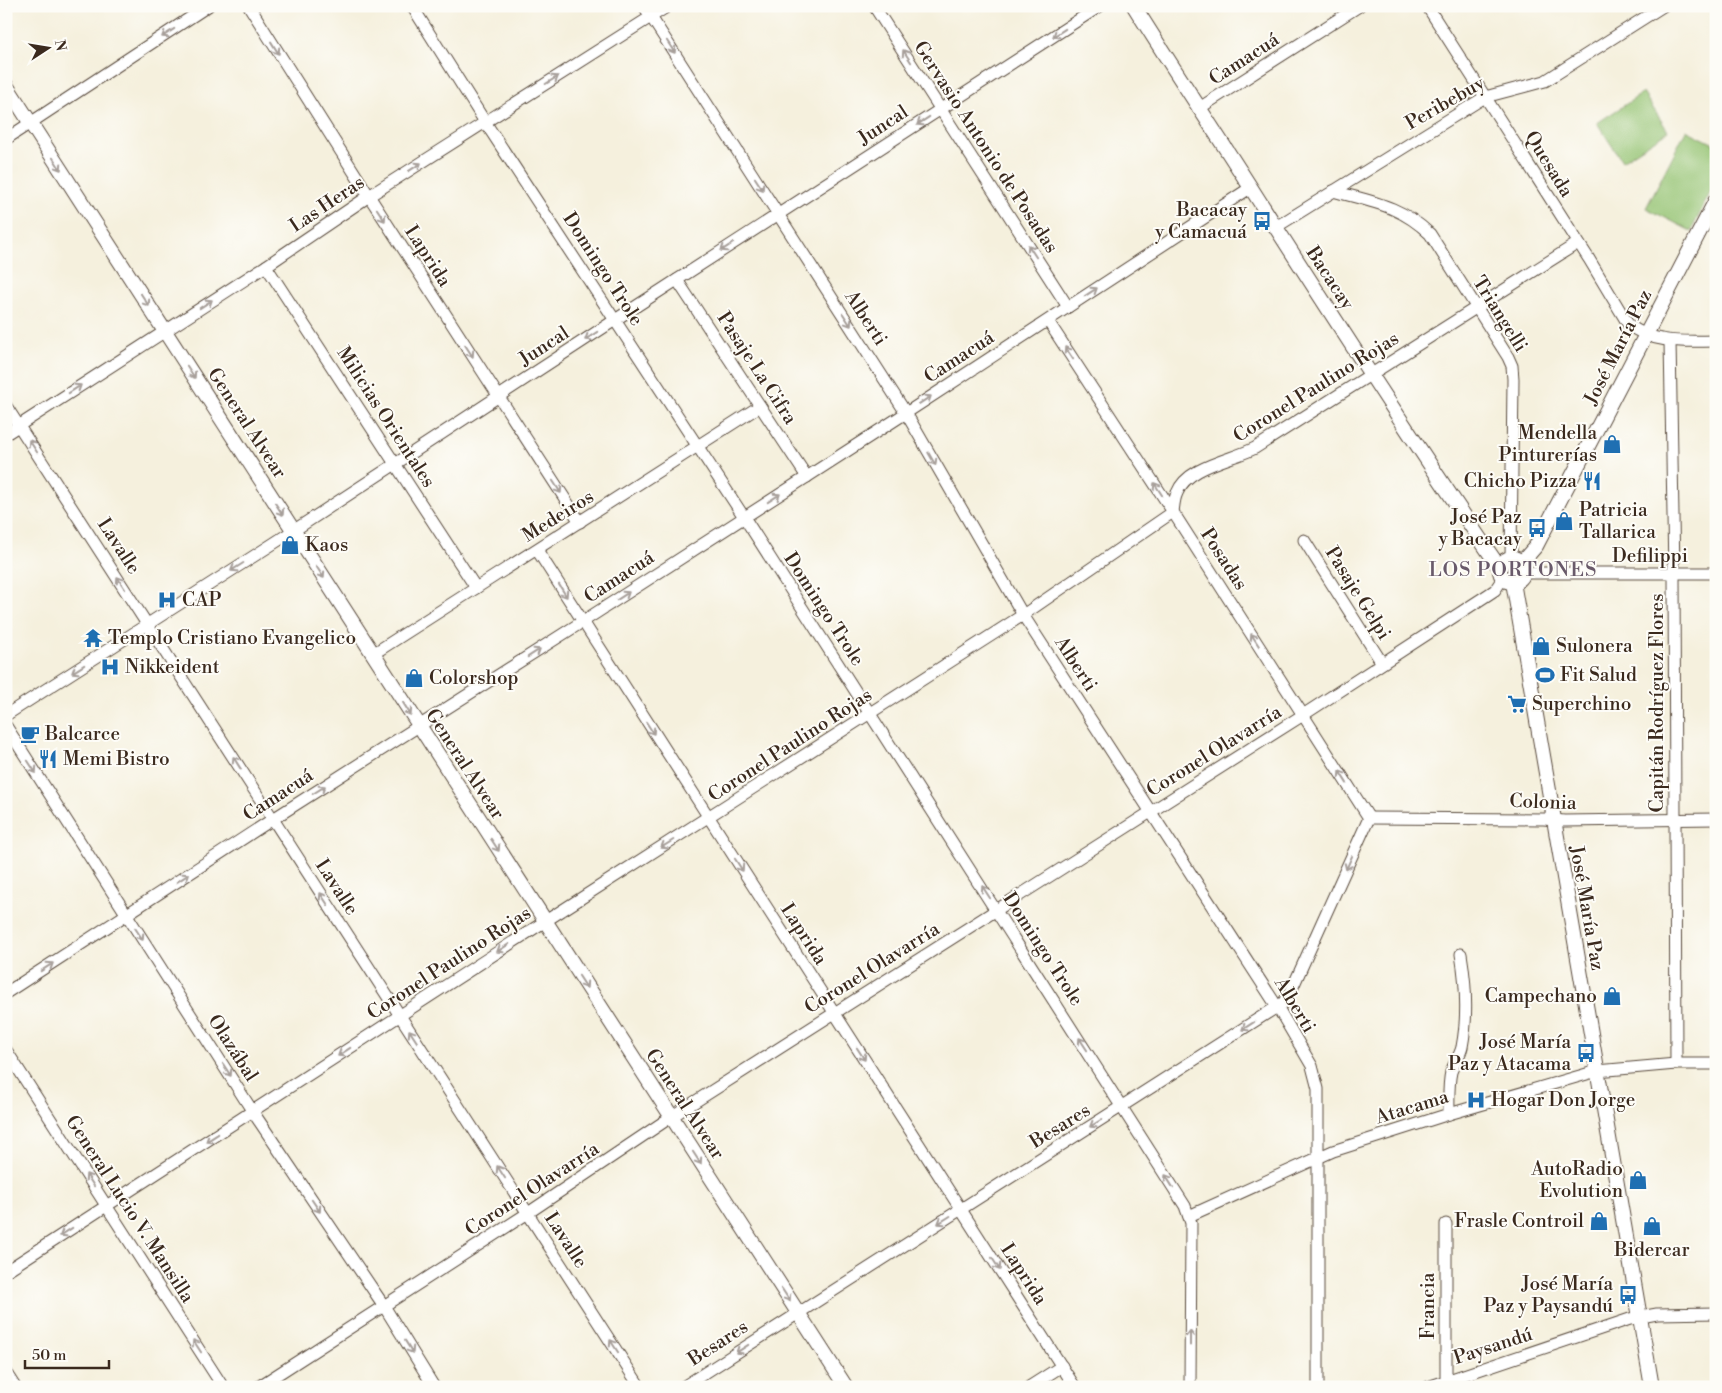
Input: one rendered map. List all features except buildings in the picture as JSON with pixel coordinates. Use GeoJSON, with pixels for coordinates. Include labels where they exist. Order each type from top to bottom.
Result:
{"type":"FeatureCollection","features":[{"type":"Feature","properties":{"kind":"street"},"geometry":{"type":"LineString","coordinates":[[6,139],[208,6]]}},
{"type":"Feature","properties":{"kind":"street","name":"Laprida"},"geometry":{"type":"LineString","coordinates":[[250,6],[369,196],[580,522]]}},
{"type":"Feature","properties":{"kind":"street","name":"Domingo Trole"},"geometry":{"type":"LineString","coordinates":[[412,6],[485,122],[744,517],[1123,1106],[1185,1206],[1191,1223],[1190,1387]]}},
{"type":"Feature","properties":{"kind":"street","name":"Alberti"},"geometry":{"type":"LineString","coordinates":[[644,6],[906,413],[1023,615],[1278,1008],[1312,1066],[1318,1089],[1318,1387]]}},
{"type":"Feature","properties":{"kind":"street","name":"Las Heras"},"geometry":{"type":"LineString","coordinates":[[6,434],[266,266],[369,196],[668,6]]}},
{"type":"Feature","properties":{"kind":"street","name":"Gervasio Antonio de Posadas"},"geometry":{"type":"LineString","coordinates":[[874,6],[1068,307]]}},
{"type":"Feature","properties":{"kind":"street","name":"Juncal"},"geometry":{"type":"LineString","coordinates":[[6,715],[293,531],[1100,6]]}},
{"type":"Feature","properties":{"kind":"street","name":"Bacacay"},"geometry":{"type":"LineString","coordinates":[[1134,6],[1198,108],[1464,516],[1497,564],[1512,570]]}},
{"type":"Feature","properties":{"kind":"street","name":"Camacuá"},"geometry":{"type":"LineString","coordinates":[[1198,108],[1358,6]]}},
{"type":"Feature","properties":{"kind":"street","name":"Quesada"},"geometry":{"type":"LineString","coordinates":[[1427,6],[1628,324],[1646,334],[1670,341],[1716,341]]}},
{"type":"Feature","properties":{"kind":"street","name":"Peribebuy"},"geometry":{"type":"LineString","coordinates":[[1276,227],[1485,97],[1545,81],[1663,6]]}},
{"type":"Feature","properties":{"kind":"street","name":"General Alvear"},"geometry":{"type":"LineString","coordinates":[[6,85],[544,922],[846,1387]]}},
{"type":"Feature","properties":{"kind":"street","name":"Camacuá"},"geometry":{"type":"LineString","coordinates":[[6,994],[273,819],[419,727],[1048,321],[1250,188]]}},
{"type":"Feature","properties":{"kind":"street","name":"Triangelli"},"geometry":{"type":"LineString","coordinates":[[1333,192],[1391,207],[1406,214],[1430,234],[1508,357],[1512,366],[1512,570]]}},
{"type":"Feature","properties":{"kind":"street","name":"José María Paz"},"geometry":{"type":"LineString","coordinates":[[1652,1387],[1553,820],[1512,570],[1536,546],[1716,200]]}},
{"type":"Feature","properties":{"kind":"street","name":"Coronel Paulino Rojas"},"geometry":{"type":"LineString","coordinates":[[6,1271],[544,922],[1023,615],[1173,512],[1177,491],[1193,475],[1206,467],[1244,454],[1255,448],[1578,243]]}},
{"type":"Feature","properties":{"kind":"street","name":"Milicias Orientales"},"geometry":{"type":"LineString","coordinates":[[266,266],[476,588]]}},
{"type":"Feature","properties":{"kind":"street","name":"Pasaje La Cifra"},"geometry":{"type":"LineString","coordinates":[[677,280],[806,476]]}},
{"type":"Feature","properties":{"kind":"street","name":"Posadas"},"geometry":{"type":"LineString","coordinates":[[1048,321],[1369,818]]}},
{"type":"Feature","properties":{"kind":"street","name":"Capitán Rodríguez Flores"},"geometry":{"type":"LineString","coordinates":[[1670,341],[1674,574],[1676,1064]]}},
{"type":"Feature","properties":{"kind":"street","name":"Lavalle"},"geometry":{"type":"LineString","coordinates":[[6,406],[640,1387]]}},
{"type":"Feature","properties":{"kind":"street","name":"Medeiros"},"geometry":{"type":"LineString","coordinates":[[373,654],[760,406]]}},
{"type":"Feature","properties":{"kind":"street","name":"Pasaje Gelpi"},"geometry":{"type":"LineString","coordinates":[[1304,540],[1382,663]]}},
{"type":"Feature","properties":{"kind":"street","name":"Laprida"},"geometry":{"type":"LineString","coordinates":[[537,550],[1076,1387]]}},
{"type":"Feature","properties":{"kind":"street","name":"Defilippi"},"geometry":{"type":"LineString","coordinates":[[1512,570],[1674,574],[1716,573]]}},
{"type":"Feature","properties":{"kind":"street","name":"Coronel Olavarría"},"geometry":{"type":"LineString","coordinates":[[258,1387],[528,1213],[671,1117],[1303,715],[1489,594],[1495,590],[1512,570]]}},
{"type":"Feature","properties":{"kind":"street","name":"Olazábal"},"geometry":{"type":"LineString","coordinates":[[6,726],[253,1112],[384,1306],[434,1387]]}},
{"type":"Feature","properties":{"kind":"street","name":"Colonia"},"geometry":{"type":"LineString","coordinates":[[1369,818],[1716,820]]}},
{"type":"Feature","properties":{"kind":"street","name":"Besares"},"geometry":{"type":"LineString","coordinates":[[683,1387],[1278,1008],[1287,999],[1291,991],[1369,818]]}},
{"type":"Feature","properties":{"kind":"street"},"geometry":{"type":"LineString","coordinates":[[1448,1114],[1450,1081],[1452,1071],[1460,1054],[1463,1035],[1466,986],[1461,954]]}},
{"type":"Feature","properties":{"kind":"street","name":"General Lucio V. Mansilla"},"geometry":{"type":"LineString","coordinates":[[6,1050],[223,1387]]}},
{"type":"Feature","properties":{"kind":"street","name":"Atacama"},"geometry":{"type":"LineString","coordinates":[[1189,1216],[1319,1156],[1448,1114],[1597,1071],[1676,1064],[1716,1064]]}},
{"type":"Feature","properties":{"kind":"street","name":"Francia"},"geometry":{"type":"LineString","coordinates":[[1446,1224],[1446,1384]]}},
{"type":"Feature","properties":{"kind":"street","name":"Paysandú"},"geometry":{"type":"LineString","coordinates":[[1428,1387],[1446,1384],[1641,1316],[1716,1313]]}},
{"type":"Feature","properties":{"kind":"street"},"geometry":{"type":"LineString","coordinates":[[1029,1387],[1062,1366]]}},
{"type":"Feature","properties":{"kind":"street"},"geometry":{"type":"LineString","coordinates":[[6,1373],[15,1387]]}},
{"type":"Feature","properties":{"kind":"green space"},"geometry":{"type":"Polygon","coordinates":[[[1643,93],[1668,131],[1622,161],[1597,123],[1643,93]]]}},
{"type":"Feature","properties":{"kind":"green space"},"geometry":{"type":"Polygon","coordinates":[[[1686,130],[1716,145],[1716,181],[1691,231],[1646,208],[1686,130]]]}},
{"type":"Feature","properties":{"kind":"place","name":"Bacacay y Camacuá"},"geometry":{"type":"Point","coordinates":[1262,221]}},
{"type":"Feature","properties":{"kind":"place","name":"Mendella Pinturerías"},"geometry":{"type":"Point","coordinates":[1612,444]}},
{"type":"Feature","properties":{"kind":"place","name":"Chicho Pizza"},"geometry":{"type":"Point","coordinates":[1592,481]}},
{"type":"Feature","properties":{"kind":"place","name":"Patricia Tallarica"},"geometry":{"type":"Point","coordinates":[1564,521]}},
{"type":"Feature","properties":{"kind":"place","name":"José Paz y Bacacay"},"geometry":{"type":"Point","coordinates":[1537,528]}},
{"type":"Feature","properties":{"kind":"place","name":"Kaos"},"geometry":{"type":"Point","coordinates":[290,545]}},
{"type":"Feature","properties":{"kind":"place","name":"CAP"},"geometry":{"type":"Point","coordinates":[167,600]}},
{"type":"Feature","properties":{"kind":"place","name":"Templo Cristiano Evangelico"},"geometry":{"type":"Point","coordinates":[93,638]}},
{"type":"Feature","properties":{"kind":"place","name":"Sulonera"},"geometry":{"type":"Point","coordinates":[1541,646]}},
{"type":"Feature","properties":{"kind":"place","name":"Nikkeident"},"geometry":{"type":"Point","coordinates":[110,667]}},
{"type":"Feature","properties":{"kind":"place","name":"Fit Salud"},"geometry":{"type":"Point","coordinates":[1545,675]}},
{"type":"Feature","properties":{"kind":"place","name":"Colorshop"},"geometry":{"type":"Point","coordinates":[414,678]}},
{"type":"Feature","properties":{"kind":"place","name":"Superchino"},"geometry":{"type":"Point","coordinates":[1517,704]}},
{"type":"Feature","properties":{"kind":"place","name":"Balcarce"},"geometry":{"type":"Point","coordinates":[30,734]}},
{"type":"Feature","properties":{"kind":"place","name":"Memi Bistro"},"geometry":{"type":"Point","coordinates":[48,759]}},
{"type":"Feature","properties":{"kind":"place","name":"Campechano"},"geometry":{"type":"Point","coordinates":[1612,996]}},
{"type":"Feature","properties":{"kind":"place","name":"José María Paz y Atacama"},"geometry":{"type":"Point","coordinates":[1586,1053]}},
{"type":"Feature","properties":{"kind":"place","name":"Hogar Don Jorge"},"geometry":{"type":"Point","coordinates":[1476,1100]}},
{"type":"Feature","properties":{"kind":"place","name":"AutoRadio Evolution"},"geometry":{"type":"Point","coordinates":[1638,1180]}},
{"type":"Feature","properties":{"kind":"place","name":"Frasle Controil"},"geometry":{"type":"Point","coordinates":[1599,1221]}},
{"type":"Feature","properties":{"kind":"place","name":"Bidercar"},"geometry":{"type":"Point","coordinates":[1652,1226]}},
{"type":"Feature","properties":{"kind":"place","name":"José María Paz y Paysandú"},"geometry":{"type":"Point","coordinates":[1628,1295]}},
{"type":"Feature","properties":{"kind":"district","name":"LOS PORTONES"},"geometry":{"type":"Point","coordinates":[1513,570]}}]}
